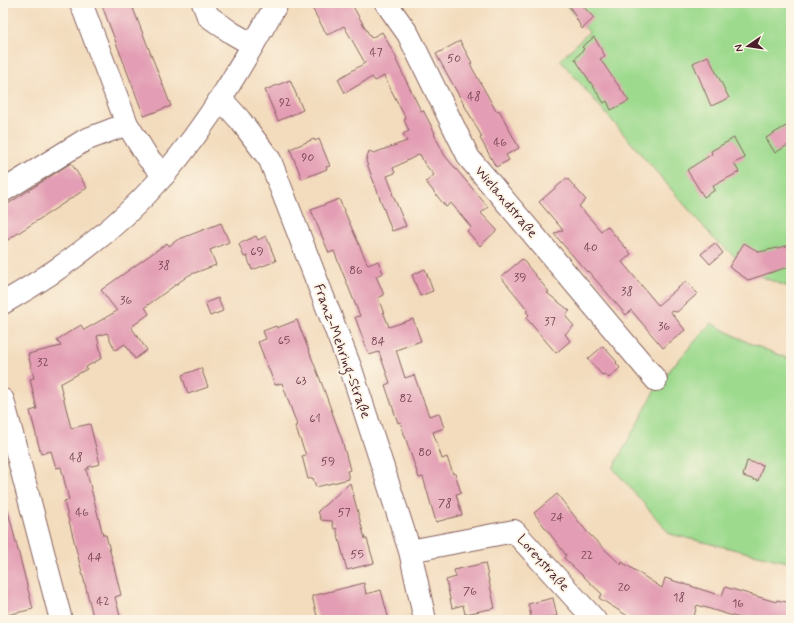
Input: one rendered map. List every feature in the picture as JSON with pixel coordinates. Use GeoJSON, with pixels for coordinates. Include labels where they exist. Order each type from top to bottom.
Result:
{"type":"FeatureCollection","features":[{"type":"Feature","properties":{"kind":"street"},"geometry":{"type":"LineString","coordinates":[[82,3],[127,124],[148,158],[164,175]]}},
{"type":"Feature","properties":{"kind":"street"},"geometry":{"type":"LineString","coordinates":[[203,3],[208,16],[232,33],[253,45]]}},
{"type":"Feature","properties":{"kind":"street"},"geometry":{"type":"LineString","coordinates":[[3,303],[54,272],[96,240],[138,204],[192,141],[220,99],[277,3]]}},
{"type":"Feature","properties":{"kind":"street","name":"Wielandstraße"},"geometry":{"type":"LineString","coordinates":[[386,3],[408,34],[469,158],[656,380]]}},
{"type":"Feature","properties":{"kind":"street","name":"Franz-Mehring-Straße"},"geometry":{"type":"LineString","coordinates":[[220,99],[240,120],[270,160],[351,369],[410,551],[425,620]]}},
{"type":"Feature","properties":{"kind":"street"},"geometry":{"type":"LineString","coordinates":[[4,190],[85,140],[127,124]]}},
{"type":"Feature","properties":{"kind":"street"},"geometry":{"type":"LineString","coordinates":[[3,400],[61,620]]}},
{"type":"Feature","properties":{"kind":"street","name":"Loreystraße"},"geometry":{"type":"LineString","coordinates":[[410,551],[514,531],[595,620]]}},
{"type":"Feature","properties":{"kind":"green space"},"geometry":{"type":"Polygon","coordinates":[[[564,3],[791,3],[791,288],[757,275],[715,240],[560,60],[589,32],[564,3]]]}},
{"type":"Feature","properties":{"kind":"green space"},"geometry":{"type":"Polygon","coordinates":[[[711,323],[747,342],[789,359],[791,351],[791,563],[670,534],[613,468],[656,389],[669,371],[711,323]]]}},
{"type":"Feature","properties":{"kind":"building"},"geometry":{"type":"Polygon","coordinates":[[[101,3],[131,3],[171,106],[144,116],[101,3]]]}},
{"type":"Feature","properties":{"kind":"building"},"geometry":{"type":"Polygon","coordinates":[[[321,3],[351,3],[371,38],[382,32],[397,59],[396,60],[421,111],[423,110],[435,133],[434,134],[445,156],[488,207],[481,213],[497,230],[480,246],[467,231],[471,227],[451,203],[446,207],[426,182],[434,175],[424,163],[420,154],[393,168],[395,173],[387,176],[393,192],[392,193],[406,226],[392,231],[366,161],[369,151],[374,153],[407,141],[403,134],[409,131],[404,120],[406,119],[384,76],[375,81],[372,77],[345,93],[338,79],[365,63],[344,26],[327,35],[312,8],[321,3]]]}},
{"type":"Feature","properties":{"kind":"building"},"geometry":{"type":"Polygon","coordinates":[[[568,3],[580,3],[594,18],[582,29],[568,3]]]}},
{"type":"Feature","properties":{"kind":"building"},"geometry":{"type":"Polygon","coordinates":[[[594,37],[605,56],[600,59],[629,101],[611,110],[607,101],[604,103],[575,59],[584,49],[582,47],[594,37]]]}},
{"type":"Feature","properties":{"kind":"building"},"geometry":{"type":"Polygon","coordinates":[[[460,41],[472,63],[470,64],[496,111],[499,110],[519,148],[506,155],[509,160],[496,167],[480,138],[482,137],[436,54],[460,41]]]}},
{"type":"Feature","properties":{"kind":"building"},"geometry":{"type":"Polygon","coordinates":[[[708,56],[729,98],[711,106],[693,63],[708,56]]]}},
{"type":"Feature","properties":{"kind":"building"},"geometry":{"type":"Polygon","coordinates":[[[290,80],[303,110],[278,121],[265,90],[290,80]]]}},
{"type":"Feature","properties":{"kind":"building"},"geometry":{"type":"Polygon","coordinates":[[[791,123],[791,143],[775,153],[766,138],[791,123]]]}},
{"type":"Feature","properties":{"kind":"building"},"geometry":{"type":"Polygon","coordinates":[[[734,138],[745,158],[734,163],[739,172],[713,186],[715,190],[704,197],[687,170],[712,154],[711,151],[734,138]]]}},
{"type":"Feature","properties":{"kind":"building"},"geometry":{"type":"Polygon","coordinates":[[[314,139],[315,141],[319,139],[330,166],[326,167],[327,169],[302,179],[290,149],[314,139]]]}},
{"type":"Feature","properties":{"kind":"building"},"geometry":{"type":"Polygon","coordinates":[[[71,163],[87,188],[3,243],[3,207],[71,163]]]}},
{"type":"Feature","properties":{"kind":"building"},"geometry":{"type":"Polygon","coordinates":[[[567,178],[586,200],[579,206],[601,231],[607,226],[631,254],[622,262],[658,305],[686,281],[697,294],[677,312],[670,311],[685,330],[663,348],[631,310],[626,315],[554,234],[563,230],[539,202],[567,178]]]}},
{"type":"Feature","properties":{"kind":"building"},"geometry":{"type":"Polygon","coordinates":[[[339,199],[368,265],[378,261],[383,273],[376,276],[384,295],[378,298],[389,327],[413,319],[421,341],[396,350],[405,378],[414,375],[429,416],[439,413],[444,428],[433,432],[442,459],[447,457],[453,474],[455,473],[461,493],[456,494],[462,515],[436,522],[423,477],[419,478],[400,422],[398,423],[385,385],[390,383],[379,352],[369,355],[355,317],[360,316],[334,251],[329,253],[311,210],[339,199]]]}},
{"type":"Feature","properties":{"kind":"building"},"geometry":{"type":"Polygon","coordinates":[[[221,223],[229,242],[210,250],[216,265],[189,275],[145,307],[149,314],[131,327],[147,350],[135,359],[125,344],[115,350],[107,333],[97,336],[102,358],[86,367],[87,369],[60,384],[71,428],[90,424],[100,464],[88,467],[89,469],[86,469],[103,535],[106,535],[121,595],[115,597],[121,620],[94,620],[64,501],[69,500],[61,467],[56,468],[51,451],[41,454],[30,411],[37,409],[30,379],[34,378],[28,354],[61,346],[57,340],[66,334],[81,325],[84,330],[117,311],[101,290],[167,243],[169,246],[177,240],[221,223]]]}},
{"type":"Feature","properties":{"kind":"building"},"geometry":{"type":"Polygon","coordinates":[[[256,236],[258,240],[266,236],[276,261],[252,270],[247,256],[244,257],[239,244],[256,236]]]}},
{"type":"Feature","properties":{"kind":"building"},"geometry":{"type":"Polygon","coordinates":[[[715,243],[723,253],[710,264],[701,254],[715,243]]]}},
{"type":"Feature","properties":{"kind":"building"},"geometry":{"type":"Polygon","coordinates":[[[744,243],[759,252],[791,245],[791,266],[748,280],[729,267],[744,243]]]}},
{"type":"Feature","properties":{"kind":"building"},"geometry":{"type":"Polygon","coordinates":[[[522,259],[549,292],[547,293],[570,311],[566,314],[566,317],[574,326],[565,334],[570,341],[556,353],[526,318],[529,315],[526,311],[528,310],[501,277],[522,259]]]}},
{"type":"Feature","properties":{"kind":"building"},"geometry":{"type":"Polygon","coordinates":[[[425,269],[433,291],[420,296],[412,275],[425,269]]]}},
{"type":"Feature","properties":{"kind":"building"},"geometry":{"type":"Polygon","coordinates":[[[218,298],[223,311],[210,316],[205,303],[218,298]]]}},
{"type":"Feature","properties":{"kind":"building"},"geometry":{"type":"Polygon","coordinates":[[[297,320],[342,440],[350,470],[347,471],[349,479],[316,487],[313,478],[308,479],[302,456],[306,455],[295,426],[297,425],[282,383],[275,385],[258,342],[266,339],[263,331],[276,326],[277,328],[297,320]]]}},
{"type":"Feature","properties":{"kind":"building"},"geometry":{"type":"Polygon","coordinates":[[[603,346],[617,362],[616,363],[620,368],[609,378],[605,374],[602,375],[588,359],[603,346]]]}},
{"type":"Feature","properties":{"kind":"building"},"geometry":{"type":"Polygon","coordinates":[[[201,368],[208,387],[188,394],[182,375],[201,368]]]}},
{"type":"Feature","properties":{"kind":"building"},"geometry":{"type":"Polygon","coordinates":[[[747,461],[763,465],[758,481],[743,476],[747,461]]]}},
{"type":"Feature","properties":{"kind":"building"},"geometry":{"type":"Polygon","coordinates":[[[350,483],[365,539],[367,539],[374,563],[347,570],[336,528],[334,529],[332,521],[321,520],[318,511],[350,483]]]}},
{"type":"Feature","properties":{"kind":"building"},"geometry":{"type":"Polygon","coordinates":[[[557,494],[587,532],[621,565],[622,562],[662,588],[665,578],[722,596],[725,587],[776,602],[777,600],[791,603],[791,620],[746,620],[697,605],[693,620],[634,620],[599,598],[602,594],[564,558],[566,555],[534,513],[557,494]]]}},
{"type":"Feature","properties":{"kind":"building"},"geometry":{"type":"Polygon","coordinates":[[[8,511],[33,609],[3,616],[3,512],[8,511]]]}},
{"type":"Feature","properties":{"kind":"building"},"geometry":{"type":"Polygon","coordinates":[[[485,563],[495,608],[465,614],[463,605],[452,608],[446,580],[456,577],[454,570],[485,563]]]}},
{"type":"Feature","properties":{"kind":"building"},"geometry":{"type":"Polygon","coordinates":[[[364,583],[366,594],[381,590],[389,620],[318,620],[312,596],[364,583]]]}},
{"type":"Feature","properties":{"kind":"building"},"geometry":{"type":"Polygon","coordinates":[[[553,598],[557,616],[540,620],[532,620],[528,604],[553,598]]]}}]}
